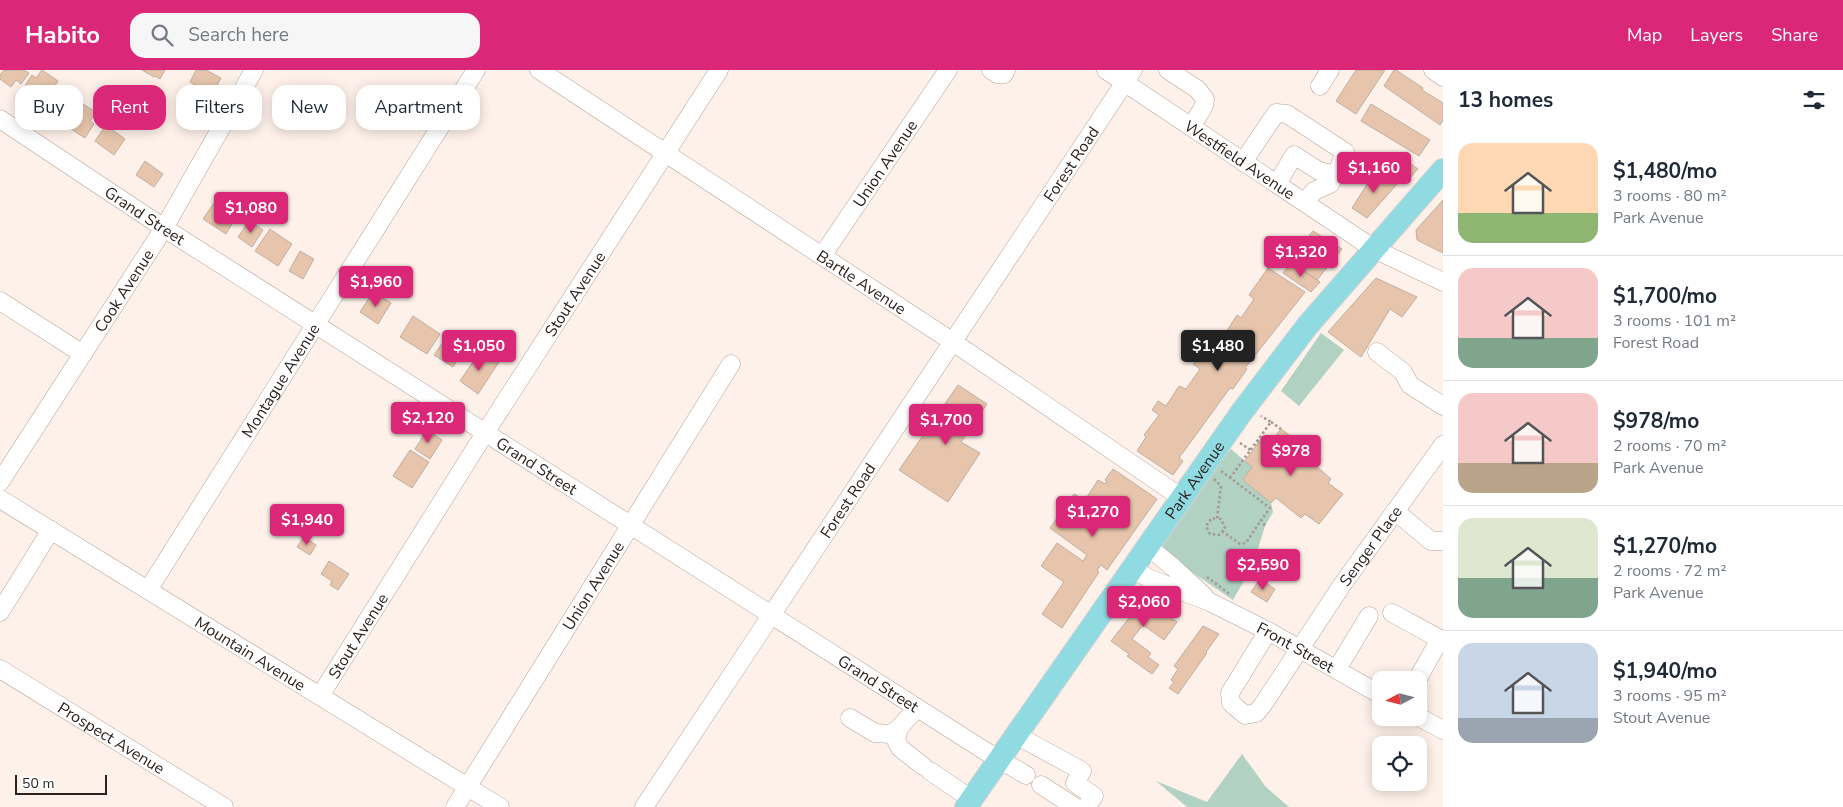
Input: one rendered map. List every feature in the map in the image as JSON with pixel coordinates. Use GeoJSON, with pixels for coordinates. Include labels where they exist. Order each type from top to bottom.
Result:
{"type":"FeatureCollection","features":[{"type":"Feature","properties":{"kind":"main road","name":"Park Avenue"},"geometry":{"type":"LineString","coordinates":[[969,803],[1241,413],[1308,325],[1443,170]]}},
{"type":"Feature","properties":{"kind":"street","name":"Montague Avenue"},"geometry":{"type":"LineString","coordinates":[[148,590],[476,70]]}},
{"type":"Feature","properties":{"kind":"street","name":"Bartle Avenue"},"geometry":{"type":"LineString","coordinates":[[539,70],[953,342],[1182,498]]}},
{"type":"Feature","properties":{"kind":"street","name":"Stout Avenue"},"geometry":{"type":"LineString","coordinates":[[320,696],[485,433],[719,70]]}},
{"type":"Feature","properties":{"kind":"street","name":"Union Avenue"},"geometry":{"type":"LineString","coordinates":[[822,256],[948,70]]}},
{"type":"Feature","properties":{"kind":"street"},"geometry":{"type":"LineString","coordinates":[[991,70],[997,74],[1004,74],[1006,70]]}},
{"type":"Feature","properties":{"kind":"street","name":"Westfield Avenue"},"geometry":{"type":"LineString","coordinates":[[1106,70],[1129,76],[1191,127],[1374,249],[1443,282]]}},
{"type":"Feature","properties":{"kind":"street"},"geometry":{"type":"LineString","coordinates":[[1168,70],[1196,89],[1204,99],[1204,106],[1191,127]]}},
{"type":"Feature","properties":{"kind":"street"},"geometry":{"type":"LineString","coordinates":[[1320,86],[1330,70]]}},
{"type":"Feature","properties":{"kind":"street"},"geometry":{"type":"LineString","coordinates":[[1433,70],[1443,77]]}},
{"type":"Feature","properties":{"kind":"street","name":"Cook Avenue"},"geometry":{"type":"LineString","coordinates":[[0,482],[164,228],[250,72]]}},
{"type":"Feature","properties":{"kind":"street","name":"Forest Road"},"geometry":{"type":"LineString","coordinates":[[644,807],[1129,76]]}},
{"type":"Feature","properties":{"kind":"street"},"geometry":{"type":"LineString","coordinates":[[1243,162],[1276,113],[1287,114],[1345,152],[1336,175],[1330,184],[1314,191],[1305,202]]}},
{"type":"Feature","properties":{"kind":"street","name":"Grand Street"},"geometry":{"type":"LineString","coordinates":[[0,119],[315,325],[1075,807]]}},
{"type":"Feature","properties":{"kind":"street"},"geometry":{"type":"LineString","coordinates":[[1277,184],[1294,155],[1319,171],[1336,175]]}},
{"type":"Feature","properties":{"kind":"street"},"geometry":{"type":"LineString","coordinates":[[0,302],[83,354]]}},
{"type":"Feature","properties":{"kind":"street"},"geometry":{"type":"LineString","coordinates":[[1377,352],[1402,372],[1410,385],[1443,406]]}},
{"type":"Feature","properties":{"kind":"street","name":"Union Avenue"},"geometry":{"type":"LineString","coordinates":[[455,807],[731,364]]}},
{"type":"Feature","properties":{"kind":"street","name":"Senger Place"},"geometry":{"type":"LineString","coordinates":[[1268,631],[1230,693],[1231,703],[1245,715],[1256,712],[1262,706],[1342,585],[1442,448]]}},
{"type":"Feature","properties":{"kind":"street","name":"Mountain Avenue"},"geometry":{"type":"LineString","coordinates":[[0,499],[500,807]]}},
{"type":"Feature","properties":{"kind":"street"},"geometry":{"type":"LineString","coordinates":[[1395,511],[1431,541],[1443,541]]}},
{"type":"Feature","properties":{"kind":"street"},"geometry":{"type":"LineString","coordinates":[[0,612],[51,530]]}},
{"type":"Feature","properties":{"kind":"street","name":"Front Street"},"geometry":{"type":"LineString","coordinates":[[1147,546],[1210,602]]}},
{"type":"Feature","properties":{"kind":"street","name":"Front Street"},"geometry":{"type":"LineString","coordinates":[[1132,568],[1148,578],[1210,602],[1268,631],[1372,690]]}},
{"type":"Feature","properties":{"kind":"street"},"geometry":{"type":"LineString","coordinates":[[1392,613],[1440,639],[1422,671]]}},
{"type":"Feature","properties":{"kind":"street"},"geometry":{"type":"LineString","coordinates":[[1336,670],[1370,616]]}},
{"type":"Feature","properties":{"kind":"street","name":"Prospect Avenue"},"geometry":{"type":"LineString","coordinates":[[0,668],[224,807]]}},
{"type":"Feature","properties":{"kind":"street"},"geometry":{"type":"LineString","coordinates":[[850,718],[874,733],[891,734],[917,708]]}},
{"type":"Feature","properties":{"kind":"street"},"geometry":{"type":"LineString","coordinates":[[1428,722],[1443,730]]}},
{"type":"Feature","properties":{"kind":"street"},"geometry":{"type":"LineString","coordinates":[[899,728],[896,740],[900,748],[969,803]]}},
{"type":"Feature","properties":{"kind":"street"},"geometry":{"type":"LineString","coordinates":[[1016,735],[1082,771],[1075,783],[1094,796],[1086,807]]}},
{"type":"Feature","properties":{"kind":"path"},"geometry":{"type":"LineString","coordinates":[[1256,422],[1265,410]]}},
{"type":"Feature","properties":{"kind":"path"},"geometry":{"type":"LineString","coordinates":[[1261,415],[1281,429]]}},
{"type":"Feature","properties":{"kind":"path"},"geometry":{"type":"LineString","coordinates":[[1230,478],[1271,422]]}},
{"type":"Feature","properties":{"kind":"path"},"geometry":{"type":"LineString","coordinates":[[1235,449],[1245,436]]}},
{"type":"Feature","properties":{"kind":"path"},"geometry":{"type":"LineString","coordinates":[[1240,443],[1251,451]]}},
{"type":"Feature","properties":{"kind":"path"},"geometry":{"type":"LineString","coordinates":[[1210,482],[1220,469],[1270,508],[1246,543],[1240,544],[1222,532]]}},
{"type":"Feature","properties":{"kind":"path"},"geometry":{"type":"LineString","coordinates":[[1213,478],[1221,486],[1217,519]]}},
{"type":"Feature","properties":{"kind":"path"},"geometry":{"type":"LineString","coordinates":[[1212,518],[1217,519],[1221,520],[1225,528],[1219,536],[1210,534],[1206,526],[1212,518]]}},
{"type":"Feature","properties":{"kind":"path"},"geometry":{"type":"LineString","coordinates":[[1260,520],[1266,526]]}},
{"type":"Feature","properties":{"kind":"path"},"geometry":{"type":"LineString","coordinates":[[1205,576],[1234,597]]}},
{"type":"Feature","properties":{"kind":"green space"},"geometry":{"type":"Polygon","coordinates":[[[1321,333],[1344,350],[1299,406],[1281,391],[1321,333]]]}},
{"type":"Feature","properties":{"kind":"green space"},"geometry":{"type":"Polygon","coordinates":[[[1231,449],[1252,467],[1243,480],[1271,503],[1273,512],[1265,526],[1253,565],[1233,600],[1165,554],[1162,545],[1216,467],[1231,449]]]}},
{"type":"Feature","properties":{"kind":"green space"},"geometry":{"type":"Polygon","coordinates":[[[1242,754],[1265,786],[1289,807],[1187,807],[1156,781],[1207,802],[1242,754]]]}},
{"type":"Feature","properties":{"kind":"building"},"geometry":{"type":"Polygon","coordinates":[[[4,70],[24,70],[29,73],[21,84],[16,80],[11,87],[0,79],[0,75],[4,70]]]}},
{"type":"Feature","properties":{"kind":"building"},"geometry":{"type":"Polygon","coordinates":[[[42,70],[58,81],[55,85],[26,85],[32,75],[36,78],[42,70]]]}},
{"type":"Feature","properties":{"kind":"building"},"geometry":{"type":"Polygon","coordinates":[[[142,70],[165,70],[160,79],[142,70]]]}},
{"type":"Feature","properties":{"kind":"building"},"geometry":{"type":"Polygon","coordinates":[[[196,70],[206,70],[221,78],[217,85],[196,85],[190,82],[196,70]]]}},
{"type":"Feature","properties":{"kind":"building"},"geometry":{"type":"Polygon","coordinates":[[[1356,70],[1385,70],[1356,114],[1336,101],[1356,70]]]}},
{"type":"Feature","properties":{"kind":"building"},"geometry":{"type":"Polygon","coordinates":[[[1394,70],[1443,103],[1443,120],[1440,125],[1384,86],[1394,70]]]}},
{"type":"Feature","properties":{"kind":"building"},"geometry":{"type":"Polygon","coordinates":[[[83,104],[93,110],[93,116],[90,121],[93,126],[85,138],[73,130],[83,130],[83,104]]]}},
{"type":"Feature","properties":{"kind":"building"},"geometry":{"type":"Polygon","coordinates":[[[1371,104],[1430,140],[1419,156],[1361,121],[1371,104]]]}},
{"type":"Feature","properties":{"kind":"building"},"geometry":{"type":"Polygon","coordinates":[[[103,130],[113,130],[125,139],[114,155],[95,141],[103,130]]]}},
{"type":"Feature","properties":{"kind":"building"},"geometry":{"type":"Polygon","coordinates":[[[1399,156],[1418,169],[1405,183],[1387,172],[1389,170],[1387,168],[1389,163],[1392,161],[1394,163],[1399,156]]]}},
{"type":"Feature","properties":{"kind":"building"},"geometry":{"type":"Polygon","coordinates":[[[145,161],[163,174],[154,187],[136,175],[145,161]]]}},
{"type":"Feature","properties":{"kind":"building"},"geometry":{"type":"Polygon","coordinates":[[[1376,170],[1398,183],[1367,218],[1352,208],[1376,170]]]}},
{"type":"Feature","properties":{"kind":"building"},"geometry":{"type":"Polygon","coordinates":[[[1443,200],[1443,253],[1417,240],[1416,230],[1443,200]]]}},
{"type":"Feature","properties":{"kind":"building"},"geometry":{"type":"Polygon","coordinates":[[[234,202],[242,207],[226,234],[203,219],[214,203],[228,212],[234,202]]]}},
{"type":"Feature","properties":{"kind":"building"},"geometry":{"type":"Polygon","coordinates":[[[249,221],[263,230],[252,247],[238,237],[249,221]]]}},
{"type":"Feature","properties":{"kind":"building"},"geometry":{"type":"Polygon","coordinates":[[[270,229],[292,244],[278,266],[255,251],[270,229]]]}},
{"type":"Feature","properties":{"kind":"building"},"geometry":{"type":"Polygon","coordinates":[[[1313,231],[1342,249],[1317,280],[1288,261],[1313,231]]]}},
{"type":"Feature","properties":{"kind":"building"},"geometry":{"type":"Polygon","coordinates":[[[300,251],[314,259],[303,279],[289,271],[300,251]]]}},
{"type":"Feature","properties":{"kind":"building"},"geometry":{"type":"Polygon","coordinates":[[[1291,263],[1320,282],[1311,292],[1283,273],[1291,263]]]}},
{"type":"Feature","properties":{"kind":"building"},"geometry":{"type":"Polygon","coordinates":[[[1268,268],[1305,292],[1245,368],[1247,369],[1233,389],[1230,388],[1179,458],[1183,461],[1173,475],[1137,451],[1146,437],[1144,435],[1159,415],[1152,410],[1158,401],[1166,406],[1179,386],[1186,389],[1200,369],[1193,364],[1207,343],[1216,348],[1237,315],[1241,318],[1254,299],[1249,295],[1268,268]]]}},
{"type":"Feature","properties":{"kind":"building"},"geometry":{"type":"Polygon","coordinates":[[[1376,278],[1417,297],[1402,317],[1390,309],[1361,357],[1328,332],[1376,278]]]}},
{"type":"Feature","properties":{"kind":"building"},"geometry":{"type":"Polygon","coordinates":[[[373,292],[391,303],[378,324],[360,312],[373,292]]]}},
{"type":"Feature","properties":{"kind":"building"},"geometry":{"type":"Polygon","coordinates":[[[413,316],[440,334],[427,354],[400,337],[413,316]]]}},
{"type":"Feature","properties":{"kind":"building"},"geometry":{"type":"Polygon","coordinates":[[[444,341],[462,353],[453,367],[434,355],[444,341]]]}},
{"type":"Feature","properties":{"kind":"building"},"geometry":{"type":"Polygon","coordinates":[[[481,350],[499,362],[478,394],[460,381],[481,350]]]}},
{"type":"Feature","properties":{"kind":"building"},"geometry":{"type":"Polygon","coordinates":[[[958,385],[987,404],[961,442],[980,453],[948,502],[899,470],[958,385]]]}},
{"type":"Feature","properties":{"kind":"building"},"geometry":{"type":"Polygon","coordinates":[[[1281,429],[1310,450],[1306,457],[1331,479],[1328,483],[1343,494],[1319,524],[1305,514],[1301,518],[1276,498],[1271,503],[1243,480],[1252,467],[1245,461],[1263,436],[1271,441],[1281,429]]]}},
{"type":"Feature","properties":{"kind":"building"},"geometry":{"type":"Polygon","coordinates":[[[427,430],[442,440],[430,459],[415,449],[427,430]]]}},
{"type":"Feature","properties":{"kind":"building"},"geometry":{"type":"Polygon","coordinates":[[[410,450],[429,462],[412,488],[393,476],[410,450]]]}},
{"type":"Feature","properties":{"kind":"building"},"geometry":{"type":"Polygon","coordinates":[[[1113,469],[1157,499],[1107,570],[1101,565],[1097,570],[1099,572],[1062,628],[1042,614],[1064,582],[1041,566],[1057,543],[1083,561],[1087,555],[1050,528],[1074,494],[1085,500],[1098,480],[1106,484],[1105,480],[1113,469]]]}},
{"type":"Feature","properties":{"kind":"building"},"geometry":{"type":"Polygon","coordinates":[[[304,537],[316,545],[310,555],[297,547],[304,537]]]}},
{"type":"Feature","properties":{"kind":"building"},"geometry":{"type":"Polygon","coordinates":[[[329,561],[349,574],[338,590],[330,585],[332,581],[321,574],[329,561]]]}},
{"type":"Feature","properties":{"kind":"building"},"geometry":{"type":"Polygon","coordinates":[[[1260,579],[1275,589],[1267,602],[1251,592],[1260,579]]]}},
{"type":"Feature","properties":{"kind":"building"},"geometry":{"type":"Polygon","coordinates":[[[1140,588],[1169,609],[1165,614],[1177,622],[1164,640],[1143,625],[1132,639],[1151,653],[1148,657],[1159,665],[1152,674],[1127,656],[1129,654],[1111,641],[1133,613],[1126,608],[1140,588]]]}},
{"type":"Feature","properties":{"kind":"building"},"geometry":{"type":"Polygon","coordinates":[[[1203,626],[1219,634],[1178,694],[1169,688],[1174,682],[1171,680],[1178,669],[1174,666],[1203,626]]]}}]}
